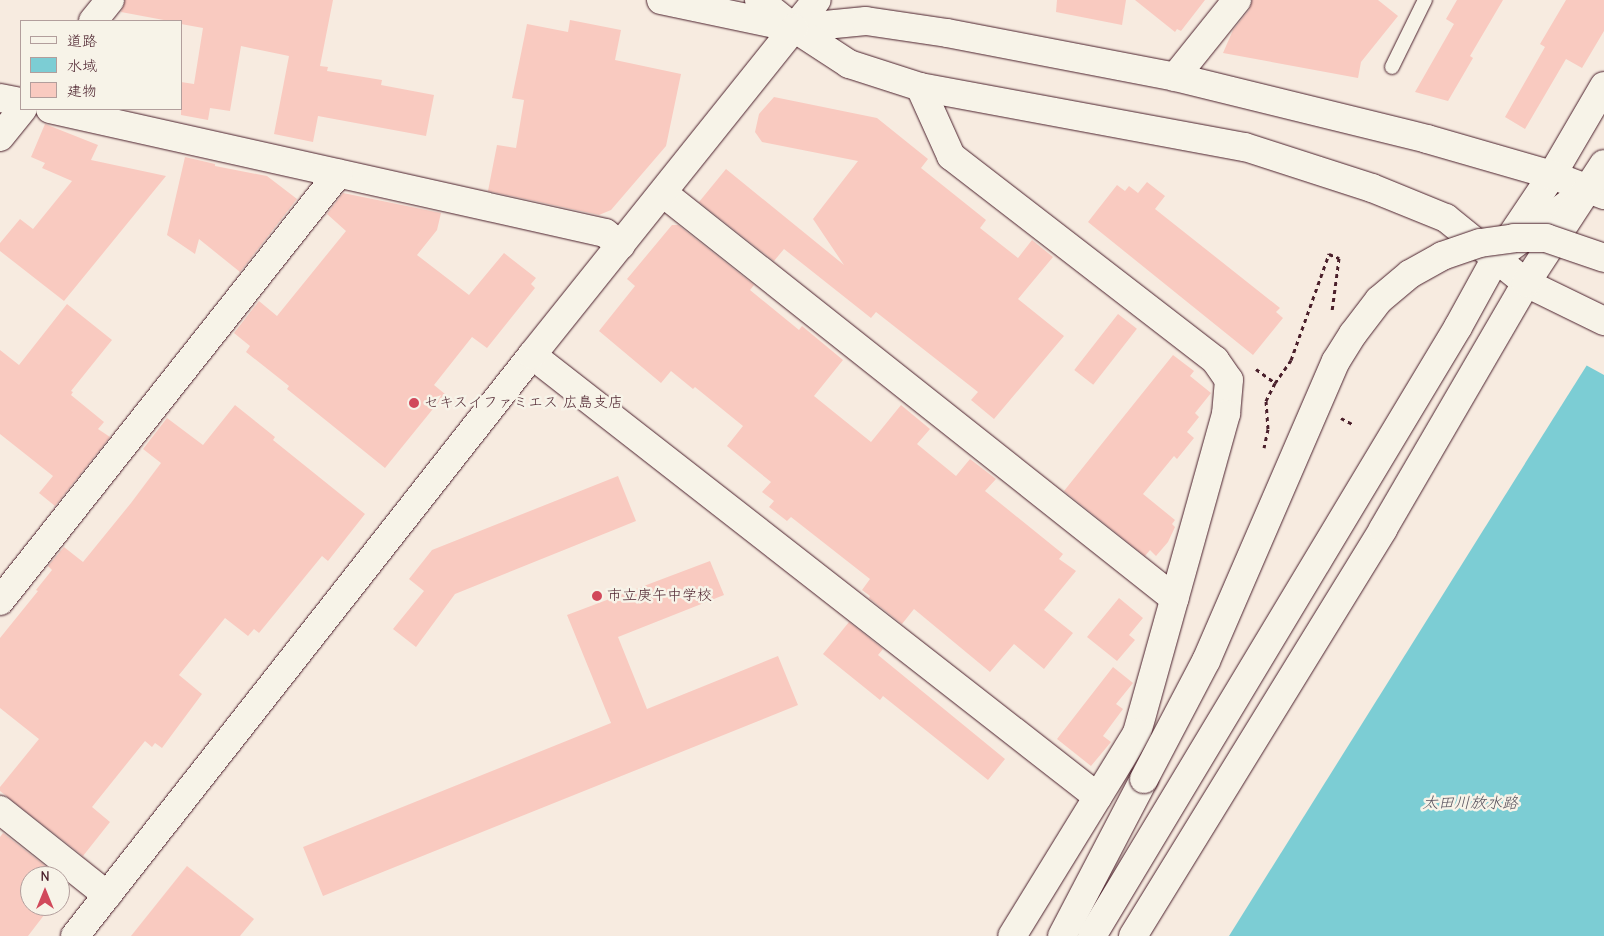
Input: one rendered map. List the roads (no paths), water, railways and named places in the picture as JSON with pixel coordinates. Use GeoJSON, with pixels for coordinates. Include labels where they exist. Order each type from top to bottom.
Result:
{"type":"FeatureCollection","features":[{"type":"Feature","properties":{"kind":"street"},"geometry":{"type":"LineString","coordinates":[[94,20],[110,0]]}},
{"type":"Feature","properties":{"kind":"street"},"geometry":{"type":"LineString","coordinates":[[662,0],[794,28],[866,20],[947,33],[1175,77],[1427,139],[1552,175],[1596,192]]}},
{"type":"Feature","properties":{"kind":"street"},"geometry":{"type":"LineString","coordinates":[[759,0],[794,28],[848,64],[920,87],[1245,147],[1372,188],[1446,218],[1526,283],[1592,315]]}},
{"type":"Feature","properties":{"kind":"street"},"geometry":{"type":"LineString","coordinates":[[75,936],[532,355],[817,0]]}},
{"type":"Feature","properties":{"kind":"street"},"geometry":{"type":"LineString","coordinates":[[1175,77],[1237,0]]}},
{"type":"Feature","properties":{"kind":"street"},"geometry":{"type":"LineString","coordinates":[[1092,936],[1458,327],[1496,258],[1552,175],[1604,86]]}},
{"type":"Feature","properties":{"kind":"street"},"geometry":{"type":"LineString","coordinates":[[920,87],[951,156],[1215,360],[1229,380],[1226,414],[1137,732],[1012,936]]}},
{"type":"Feature","properties":{"kind":"street"},"geometry":{"type":"LineString","coordinates":[[0,98],[20,102]]}},
{"type":"Feature","properties":{"kind":"street"},"geometry":{"type":"LineString","coordinates":[[0,137],[22,110]]}},
{"type":"Feature","properties":{"kind":"street"},"geometry":{"type":"LineString","coordinates":[[54,110],[605,233],[621,245]]}},
{"type":"Feature","properties":{"kind":"street"},"geometry":{"type":"LineString","coordinates":[[1133,936],[1383,528],[1526,283],[1596,192],[1604,164]]}},
{"type":"Feature","properties":{"kind":"street"},"geometry":{"type":"LineString","coordinates":[[0,601],[338,174]]}},
{"type":"Feature","properties":{"kind":"street"},"geometry":{"type":"LineString","coordinates":[[1496,258],[1596,192]]}},
{"type":"Feature","properties":{"kind":"street"},"geometry":{"type":"LineString","coordinates":[[663,193],[1175,599]]}},
{"type":"Feature","properties":{"kind":"street"},"geometry":{"type":"LineString","coordinates":[[1062,936],[1206,661],[1336,361],[1353,334],[1379,300],[1410,274],[1442,256],[1480,243],[1514,238],[1546,238],[1570,244],[1604,258]]}},
{"type":"Feature","properties":{"kind":"street"},"geometry":{"type":"LineString","coordinates":[[532,355],[1098,797]]}},
{"type":"Feature","properties":{"kind":"street"},"geometry":{"type":"LineString","coordinates":[[0,810],[107,895]]}},
{"type":"Feature","properties":{"kind":"lane"},"geometry":{"type":"LineString","coordinates":[[1392,67],[1425,0]]}},
{"type":"Feature","properties":{"kind":"water","name":"太田川放水路"},"geometry":{"type":"Polygon","coordinates":[[[1604,338],[1604,936],[1229,936],[1551,422],[1604,338]]]}},
{"type":"Feature","properties":{"kind":"place","name":"セキスイファミエス 広島支店"},"geometry":{"type":"Point","coordinates":[414,403]}},
{"type":"Feature","properties":{"kind":"place","name":"市立庚午中学校"},"geometry":{"type":"Point","coordinates":[597,596]}}]}
